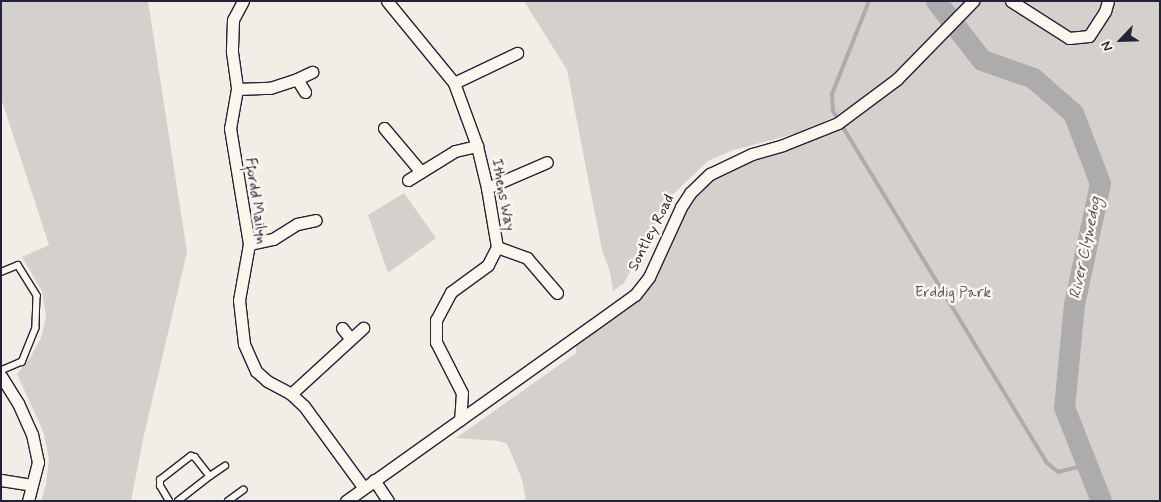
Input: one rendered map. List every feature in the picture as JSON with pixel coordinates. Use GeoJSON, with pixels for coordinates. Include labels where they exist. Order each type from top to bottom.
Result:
{"type":"FeatureCollection","features":[{"type":"Feature","properties":{"kind":"street","name":"Ffordd Mailyn"},"geometry":{"type":"LineString","coordinates":[[243,1],[233,20],[232,52],[237,90],[230,128],[249,244],[240,300],[244,344],[256,370],[267,380],[291,394],[304,406],[363,486]]}},
{"type":"Feature","properties":{"kind":"street","name":"Ithens Way"},"geometry":{"type":"LineString","coordinates":[[387,1],[454,83],[477,146],[487,188],[497,247],[488,265],[451,292],[436,320],[436,342],[462,392],[460,420]]}},
{"type":"Feature","properties":{"kind":"street"},"geometry":{"type":"LineString","coordinates":[[1011,1],[1069,38],[1089,36],[1105,11],[1108,1]]}},
{"type":"Feature","properties":{"kind":"street","name":"Sontley Road"},"geometry":{"type":"LineString","coordinates":[[346,501],[363,486],[416,452],[635,295],[649,277],[690,193],[710,174],[752,154],[783,145],[841,120],[897,79],[969,5]]}},
{"type":"Feature","properties":{"kind":"street"},"geometry":{"type":"LineString","coordinates":[[454,83],[517,53]]}},
{"type":"Feature","properties":{"kind":"street"},"geometry":{"type":"LineString","coordinates":[[237,90],[270,88],[312,72]]}},
{"type":"Feature","properties":{"kind":"street"},"geometry":{"type":"LineString","coordinates":[[297,79],[305,92]]}},
{"type":"Feature","properties":{"kind":"street"},"geometry":{"type":"LineString","coordinates":[[384,128],[420,172]]}},
{"type":"Feature","properties":{"kind":"street"},"geometry":{"type":"LineString","coordinates":[[408,180],[455,151],[477,146]]}},
{"type":"Feature","properties":{"kind":"street"},"geometry":{"type":"LineString","coordinates":[[487,188],[547,162]]}},
{"type":"Feature","properties":{"kind":"street"},"geometry":{"type":"LineString","coordinates":[[249,244],[273,239],[297,224],[316,220]]}},
{"type":"Feature","properties":{"kind":"street"},"geometry":{"type":"LineString","coordinates":[[497,247],[527,258],[558,293]]}},
{"type":"Feature","properties":{"kind":"street"},"geometry":{"type":"LineString","coordinates":[[342,328],[350,338]]}},
{"type":"Feature","properties":{"kind":"street"},"geometry":{"type":"LineString","coordinates":[[291,394],[363,328]]}},
{"type":"Feature","properties":{"kind":"street"},"geometry":{"type":"LineString","coordinates":[[1,376],[18,403],[32,434],[38,462],[28,501]]}},
{"type":"Feature","properties":{"kind":"street"},"geometry":{"type":"LineString","coordinates":[[1,480],[32,485]]}},
{"type":"Feature","properties":{"kind":"street"},"geometry":{"type":"LineString","coordinates":[[374,480],[388,501]]}},
{"type":"Feature","properties":{"kind":"lane"},"geometry":{"type":"LineString","coordinates":[[1,272],[18,265],[37,296],[36,328],[22,362],[1,371]]}},
{"type":"Feature","properties":{"kind":"lane"},"geometry":{"type":"LineString","coordinates":[[169,501],[160,486],[160,480],[191,456],[195,457],[210,476]]}},
{"type":"Feature","properties":{"kind":"lane"},"geometry":{"type":"LineString","coordinates":[[178,501],[225,466]]}},
{"type":"Feature","properties":{"kind":"lane"},"geometry":{"type":"LineString","coordinates":[[228,501],[243,490]]}},
{"type":"Feature","properties":{"kind":"green space"},"geometry":{"type":"Polygon","coordinates":[[[1,1],[148,1],[187,252],[144,435],[131,501],[41,501],[46,484],[49,458],[43,431],[17,374],[30,358],[41,338],[46,317],[42,291],[22,257],[49,245],[1,98],[1,1]]]}},
{"type":"Feature","properties":{"kind":"green space","name":"Erddig Park"},"geometry":{"type":"Polygon","coordinates":[[[524,1],[1160,1],[1160,501],[526,501],[522,479],[507,444],[499,441],[456,438],[576,353],[576,335],[635,295],[667,236],[710,174],[838,123],[897,74],[843,113],[795,134],[733,150],[708,161],[669,198],[624,283],[613,291],[610,272],[602,250],[567,70],[524,1]]]}},
{"type":"Feature","properties":{"kind":"green space"},"geometry":{"type":"Polygon","coordinates":[[[404,193],[436,238],[388,273],[368,215],[404,193]]]}},
{"type":"Feature","properties":{"kind":"waterway"},"geometry":{"type":"LineString","coordinates":[[869,1],[832,94],[833,111],[1046,462],[1058,472],[1087,465]]}},
{"type":"Feature","properties":{"kind":"waterway","name":"River Clywedog"},"geometry":{"type":"LineString","coordinates":[[936,1],[982,60],[1033,78],[1073,113],[1100,183],[1074,304],[1064,407],[1101,501]]}}]}
